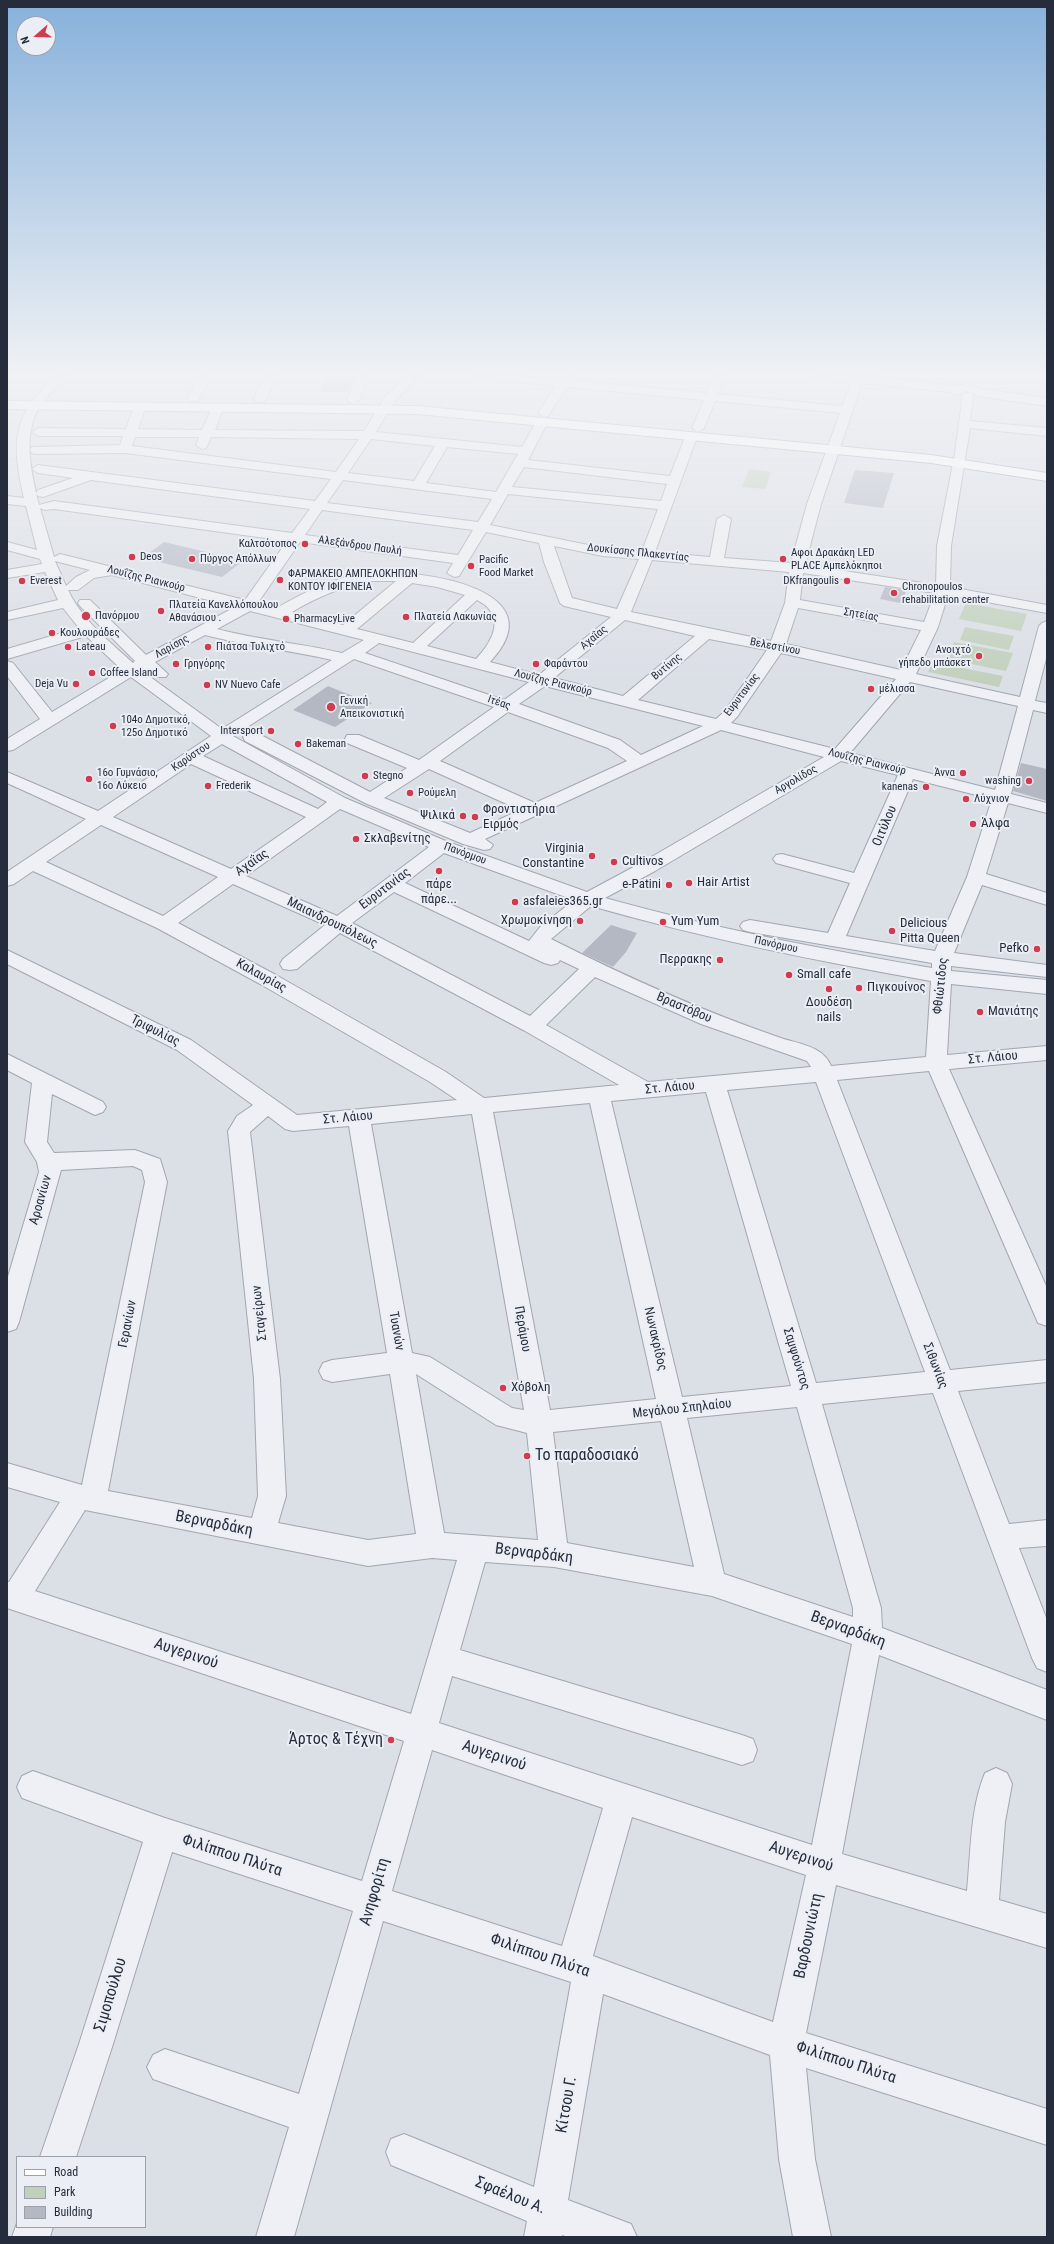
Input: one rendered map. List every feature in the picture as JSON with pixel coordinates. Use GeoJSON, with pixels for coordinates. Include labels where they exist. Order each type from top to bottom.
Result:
{"type":"FeatureCollection","features":[{"type":"Feature","properties":{"kind":"street","name":"Πανόρμου"},"geometry":{"type":"LineString","coordinates":[[30,480],[40,501],[32,531],[87,606],[138,667]]}},
{"type":"Feature","properties":{"kind":"street","name":"Πανόρμου"},"geometry":{"type":"LineString","coordinates":[[39,480],[40,501],[52,560],[67,603],[89,630],[228,733],[339,802],[442,846],[588,899],[731,936],[835,958],[941,967],[1047,971]]}},
{"type":"Feature","properties":{"kind":"street"},"geometry":{"type":"LineString","coordinates":[[40,501],[81,480]]}},
{"type":"Feature","properties":{"kind":"street","name":"Δουκίσσης Πλακεντίας"},"geometry":{"type":"LineString","coordinates":[[145,480],[161,486],[175,480]]}},
{"type":"Feature","properties":{"kind":"street","name":"Δουκίσσης Πλακεντίας"},"geometry":{"type":"LineString","coordinates":[[216,480],[319,506],[482,527],[603,552],[796,568],[943,590],[1047,609]]}},
{"type":"Feature","properties":{"kind":"street","name":"Λαρίσης"},"geometry":{"type":"LineString","coordinates":[[7,746],[138,667],[249,605],[337,480]]}},
{"type":"Feature","properties":{"kind":"street"},"geometry":{"type":"LineString","coordinates":[[372,480],[502,493],[666,506]]}},
{"type":"Feature","properties":{"kind":"street"},"geometry":{"type":"LineString","coordinates":[[418,485],[421,480]]}},
{"type":"Feature","properties":{"kind":"street"},"geometry":{"type":"LineString","coordinates":[[447,584],[510,480]]}},
{"type":"Feature","properties":{"kind":"street"},"geometry":{"type":"LineString","coordinates":[[668,480],[676,481]]}},
{"type":"Feature","properties":{"kind":"street","name":"Ευρυτανίας"},"geometry":{"type":"LineString","coordinates":[[469,840],[719,724],[731,714],[777,647],[792,603],[796,568],[822,480]]}},
{"type":"Feature","properties":{"kind":"street","name":"Αργολίδος"},"geometry":{"type":"LineString","coordinates":[[539,941],[547,931],[588,899],[608,889],[838,755],[907,675],[930,627],[943,590],[944,546],[956,480]]}},
{"type":"Feature","properties":{"kind":"street","name":"Αχαΐας"},"geometry":{"type":"LineString","coordinates":[[371,798],[424,764],[542,680],[622,615],[676,481]]}},
{"type":"Feature","properties":{"kind":"street"},"geometry":{"type":"LineString","coordinates":[[150,495],[161,486]]}},
{"type":"Feature","properties":{"kind":"street","name":"Αλεξάνδρου Παυλή"},"geometry":{"type":"LineString","coordinates":[[7,500],[40,501],[54,505],[462,560]]}},
{"type":"Feature","properties":{"kind":"street"},"geometry":{"type":"LineString","coordinates":[[128,515],[139,505]]}},
{"type":"Feature","properties":{"kind":"street"},"geometry":{"type":"LineString","coordinates":[[716,561],[724,519]]}},
{"type":"Feature","properties":{"kind":"street","name":"Λουΐζης Ριανκούρ"},"geometry":{"type":"LineString","coordinates":[[9,538],[52,560],[116,572],[249,605],[1047,808]]}},
{"type":"Feature","properties":{"kind":"street","name":"Βελεστίνου"},"geometry":{"type":"LineString","coordinates":[[545,539],[551,562],[566,600],[575,605],[706,634],[777,647],[907,675],[1047,708]]}},
{"type":"Feature","properties":{"kind":"street"},"geometry":{"type":"LineString","coordinates":[[7,574],[52,560]]}},
{"type":"Feature","properties":{"kind":"street"},"geometry":{"type":"LineString","coordinates":[[73,586],[88,574],[116,572]]}},
{"type":"Feature","properties":{"kind":"street"},"geometry":{"type":"LineString","coordinates":[[280,613],[314,592],[348,581],[373,576],[409,578],[447,584],[470,592],[494,606],[500,618],[502,629],[498,643],[480,664]]}},
{"type":"Feature","properties":{"kind":"street"},"geometry":{"type":"LineString","coordinates":[[346,630],[409,578]]}},
{"type":"Feature","properties":{"kind":"street"},"geometry":{"type":"LineString","coordinates":[[416,648],[470,592]]}},
{"type":"Feature","properties":{"kind":"street"},"geometry":{"type":"LineString","coordinates":[[7,616],[67,603]]}},
{"type":"Feature","properties":{"kind":"street","name":"Σητείας"},"geometry":{"type":"LineString","coordinates":[[792,603],[930,627]]}},
{"type":"Feature","properties":{"kind":"street","name":"Φθιώτιδος"},"geometry":{"type":"LineString","coordinates":[[1047,626],[1002,796],[976,877],[941,967],[936,1063],[1047,1316]]}},
{"type":"Feature","properties":{"kind":"street"},"geometry":{"type":"LineString","coordinates":[[7,654],[89,630]]}},
{"type":"Feature","properties":{"kind":"street","name":"Ιτέας"},"geometry":{"type":"LineString","coordinates":[[204,630],[242,640],[350,656],[550,720],[614,744],[639,761]]}},
{"type":"Feature","properties":{"kind":"street","name":"Βυτίνης"},"geometry":{"type":"LineString","coordinates":[[627,701],[706,634]]}},
{"type":"Feature","properties":{"kind":"street","name":"Καρύστου"},"geometry":{"type":"LineString","coordinates":[[7,880],[228,733],[377,638]]}},
{"type":"Feature","properties":{"kind":"street"},"geometry":{"type":"LineString","coordinates":[[7,666],[50,720]]}},
{"type":"Feature","properties":{"kind":"street","name":"Πανόρμου"},"geometry":{"type":"LineString","coordinates":[[228,733],[371,798],[469,840],[531,864],[608,889],[748,925],[834,940],[941,967],[1047,986]]}},
{"type":"Feature","properties":{"kind":"street"},"geometry":{"type":"LineString","coordinates":[[353,739],[424,764],[535,810]]}},
{"type":"Feature","properties":{"kind":"street"},"geometry":{"type":"LineString","coordinates":[[190,758],[319,816]]}},
{"type":"Feature","properties":{"kind":"street","name":"Οιτύλου"},"geometry":{"type":"LineString","coordinates":[[834,940],[862,880],[908,772]]}},
{"type":"Feature","properties":{"kind":"street","name":"Μαιανδρουπόλεως"},"geometry":{"type":"LineString","coordinates":[[7,777],[339,924],[532,1026],[646,1090]]}},
{"type":"Feature","properties":{"kind":"street","name":"Αχαΐας"},"geometry":{"type":"LineString","coordinates":[[164,924],[339,802]]}},
{"type":"Feature","properties":{"kind":"street","name":"Ευρυτανίας"},"geometry":{"type":"LineString","coordinates":[[290,964],[391,883],[442,846]]}},
{"type":"Feature","properties":{"kind":"street"},"geometry":{"type":"LineString","coordinates":[[782,859],[862,880]]}},
{"type":"Feature","properties":{"kind":"street","name":"Καλαυρίας"},"geometry":{"type":"LineString","coordinates":[[32,863],[164,924],[276,984],[438,1077],[481,1106]]}},
{"type":"Feature","properties":{"kind":"street"},"geometry":{"type":"LineString","coordinates":[[976,877],[1047,900]]}},
{"type":"Feature","properties":{"kind":"street","name":"Βραστόβου"},"geometry":{"type":"LineString","coordinates":[[391,883],[588,972],[742,1032],[814,1056],[820,1061],[824,1074]]}},
{"type":"Feature","properties":{"kind":"street","name":"Βραστόβου"},"geometry":{"type":"LineString","coordinates":[[539,941],[588,972]]}},
{"type":"Feature","properties":{"kind":"street","name":"Τριφυλίας"},"geometry":{"type":"LineString","coordinates":[[7,956],[184,1045],[293,1122]]}},
{"type":"Feature","properties":{"kind":"street"},"geometry":{"type":"LineString","coordinates":[[532,1026],[588,972]]}},
{"type":"Feature","properties":{"kind":"street","name":"Στ. Λάιου"},"geometry":{"type":"LineString","coordinates":[[293,1122],[1046,1054]]}},
{"type":"Feature","properties":{"kind":"street"},"geometry":{"type":"LineString","coordinates":[[7,1061],[96,1107]]}},
{"type":"Feature","properties":{"kind":"street","name":"Σιθωνίας"},"geometry":{"type":"LineString","coordinates":[[824,1074],[1047,1658]]}},
{"type":"Feature","properties":{"kind":"street","name":"Αροανίων"},"geometry":{"type":"LineString","coordinates":[[7,1322],[50,1172],[48,1162],[36,1142],[43,1079]]}},
{"type":"Feature","properties":{"kind":"street","name":"Σαμψούντος"},"geometry":{"type":"LineString","coordinates":[[714,1084],[807,1396],[867,1608],[868,1636]]}},
{"type":"Feature","properties":{"kind":"street","name":"Νωνακρίδος"},"geometry":{"type":"LineString","coordinates":[[599,1095],[712,1583]]}},
{"type":"Feature","properties":{"kind":"street","name":"Σταγείρων"},"geometry":{"type":"LineString","coordinates":[[261,1533],[272,1496],[267,1379],[239,1131],[245,1122],[268,1105]]}},
{"type":"Feature","properties":{"kind":"street","name":"Περάμου"},"geometry":{"type":"LineString","coordinates":[[481,1106],[538,1422],[554,1554]]}},
{"type":"Feature","properties":{"kind":"street","name":"Τυανών"},"geometry":{"type":"LineString","coordinates":[[359,1117],[432,1545]]}},
{"type":"Feature","properties":{"kind":"street","name":"Γερανίων"},"geometry":{"type":"LineString","coordinates":[[11,1596],[86,1498],[156,1182],[152,1165],[135,1158],[48,1162]]}},
{"type":"Feature","properties":{"kind":"street","name":"Μεγάλου Σπηλαίου"},"geometry":{"type":"LineString","coordinates":[[332,1371],[402,1362],[426,1366],[505,1416],[519,1421],[538,1422],[672,1410],[1047,1371]]}},
{"type":"Feature","properties":{"kind":"street","name":"Βερναρδάκη"},"geometry":{"type":"LineString","coordinates":[[7,1474],[86,1498],[368,1553],[432,1545],[475,1547],[554,1554],[712,1583],[868,1636],[1047,1705]]}},
{"type":"Feature","properties":{"kind":"street"},"geometry":{"type":"LineString","coordinates":[[1001,1537],[1047,1533]]}},
{"type":"Feature","properties":{"kind":"street","name":"Ανηφορίτη"},"geometry":{"type":"LineString","coordinates":[[275,2237],[475,1547]]}},
{"type":"Feature","properties":{"kind":"street","name":"Αυγερινού"},"geometry":{"type":"LineString","coordinates":[[11,1596],[824,1865],[982,1911],[1047,1932]]}},
{"type":"Feature","properties":{"kind":"street","name":"Βαρδουνιώτη"},"geometry":{"type":"LineString","coordinates":[[812,2237],[797,2159],[786,2044],[824,1865],[868,1636]]}},
{"type":"Feature","properties":{"kind":"street"},"geometry":{"type":"LineString","coordinates":[[443,1659],[742,1750]]}},
{"type":"Feature","properties":{"kind":"street"},"geometry":{"type":"LineString","coordinates":[[982,1911],[989,1822],[996,1784]]}},
{"type":"Feature","properties":{"kind":"street","name":"Φιλίππου Πλύτα"},"geometry":{"type":"LineString","coordinates":[[33,1787],[162,1833],[581,1969],[786,2044],[1047,2127]]}},
{"type":"Feature","properties":{"kind":"street","name":"Κίτσου Γ."},"geometry":{"type":"LineString","coordinates":[[545,2224],[581,1969],[622,1798]]}},
{"type":"Feature","properties":{"kind":"street","name":"Σιμοπούλου"},"geometry":{"type":"LineString","coordinates":[[58,2156],[96,2044],[162,1833]]}},
{"type":"Feature","properties":{"kind":"street"},"geometry":{"type":"LineString","coordinates":[[165,2067],[310,2116]]}},
{"type":"Feature","properties":{"kind":"street","name":"Σφαέλου Α."},"geometry":{"type":"LineString","coordinates":[[404,2152],[545,2224],[618,2237]]}},
{"type":"Feature","properties":{"kind":"green space"},"geometry":{"type":"Polygon","coordinates":[[[745,480],[768,480],[765,489],[742,487],[745,480]]]}},
{"type":"Feature","properties":{"kind":"green space","name":"Ανοιχτό γήπεδο μπάσκετ"},"geometry":{"type":"Polygon","coordinates":[[[966,603],[1027,614],[1021,631],[959,619],[966,603]]]}},
{"type":"Feature","properties":{"kind":"green space"},"geometry":{"type":"Polygon","coordinates":[[[965,627],[1014,636],[1009,650],[960,640],[965,627]]]}},
{"type":"Feature","properties":{"kind":"green space","name":"Ανοιχτό γήπεδο μπάσκετ"},"geometry":{"type":"Polygon","coordinates":[[[954,642],[1013,653],[1006,671],[946,659],[954,642]]]}},
{"type":"Feature","properties":{"kind":"green space"},"geometry":{"type":"Polygon","coordinates":[[[933,662],[1003,676],[999,687],[928,672],[933,662]]]}},
{"type":"Feature","properties":{"kind":"building"},"geometry":{"type":"Polygon","coordinates":[[[852,480],[892,480],[883,508],[844,503],[852,480]]]}},
{"type":"Feature","properties":{"kind":"building","name":"Πύργος Απόλλων"},"geometry":{"type":"Polygon","coordinates":[[[164,542],[243,561],[222,577],[142,558],[164,542]]]}},
{"type":"Feature","properties":{"kind":"building","name":"Chronopoulos rehabilitation center"},"geometry":{"type":"Polygon","coordinates":[[[885,587],[907,590],[900,603],[880,599],[885,587]]]}},
{"type":"Feature","properties":{"kind":"building","name":"Γενική Απεικονιστική"},"geometry":{"type":"Polygon","coordinates":[[[328,686],[372,703],[335,727],[293,710],[328,686]]]}},
{"type":"Feature","properties":{"kind":"building","name":"washing"},"geometry":{"type":"Polygon","coordinates":[[[1021,763],[1047,769],[1047,801],[1013,791],[1021,763]]]}},
{"type":"Feature","properties":{"kind":"building"},"geometry":{"type":"Polygon","coordinates":[[[611,925],[637,933],[626,952],[613,967],[582,953],[611,925]]]}},
{"type":"Feature","properties":{"kind":"place","name":"Καλτσότοπος"},"geometry":{"type":"Point","coordinates":[305,544]}},
{"type":"Feature","properties":{"kind":"place","name":"Deos"},"geometry":{"type":"Point","coordinates":[132,557]}},
{"type":"Feature","properties":{"kind":"place","name":"Πύργος Απόλλων"},"geometry":{"type":"Point","coordinates":[192,559]}},
{"type":"Feature","properties":{"kind":"place","name":"Αφοι Δρακάκη LED PLACE Αμπελόκηποι"},"geometry":{"type":"Point","coordinates":[783,559]}},
{"type":"Feature","properties":{"kind":"place","name":"Pacific Food Market"},"geometry":{"type":"Point","coordinates":[471,566]}},
{"type":"Feature","properties":{"kind":"place","name":"ΦΑΡΜΑΚΕΙΟ ΑΜΠΕΛΟΚΗΠΩΝ ΚΟΝΤΟΥ ΙΦΙΓΕΝΕΙΑ"},"geometry":{"type":"Point","coordinates":[280,580]}},
{"type":"Feature","properties":{"kind":"place","name":"Everest"},"geometry":{"type":"Point","coordinates":[22,581]}},
{"type":"Feature","properties":{"kind":"place","name":"DKfrangoulis"},"geometry":{"type":"Point","coordinates":[847,581]}},
{"type":"Feature","properties":{"kind":"place","name":"Chronopoulos rehabilitation center"},"geometry":{"type":"Point","coordinates":[894,593]}},
{"type":"Feature","properties":{"kind":"place","name":"Πλατεία Κανελλόπουλου Αθανάσιου ."},"geometry":{"type":"Point","coordinates":[161,611]}},
{"type":"Feature","properties":{"kind":"place","name":"Πανόρμου"},"geometry":{"type":"Point","coordinates":[86,616]}},
{"type":"Feature","properties":{"kind":"place","name":"Πλατεία Λακωνίας"},"geometry":{"type":"Point","coordinates":[406,617]}},
{"type":"Feature","properties":{"kind":"place","name":"PharmacyLive"},"geometry":{"type":"Point","coordinates":[286,619]}},
{"type":"Feature","properties":{"kind":"place","name":"Κουλουράδες"},"geometry":{"type":"Point","coordinates":[52,633]}},
{"type":"Feature","properties":{"kind":"place","name":"Lateau"},"geometry":{"type":"Point","coordinates":[68,647]}},
{"type":"Feature","properties":{"kind":"place","name":"Πιάτσα Τυλιχτό"},"geometry":{"type":"Point","coordinates":[208,647]}},
{"type":"Feature","properties":{"kind":"place","name":"Ανοιχτό γήπεδο μπάσκετ"},"geometry":{"type":"Point","coordinates":[979,656]}},
{"type":"Feature","properties":{"kind":"place","name":"Γρηγόρης"},"geometry":{"type":"Point","coordinates":[176,664]}},
{"type":"Feature","properties":{"kind":"place","name":"Φαράντου"},"geometry":{"type":"Point","coordinates":[536,664]}},
{"type":"Feature","properties":{"kind":"place","name":"Coffee Island"},"geometry":{"type":"Point","coordinates":[92,673]}},
{"type":"Feature","properties":{"kind":"place","name":"Deja Vu"},"geometry":{"type":"Point","coordinates":[76,684]}},
{"type":"Feature","properties":{"kind":"place","name":"NV Nuevo Cafe"},"geometry":{"type":"Point","coordinates":[207,685]}},
{"type":"Feature","properties":{"kind":"place","name":"μέλισσα"},"geometry":{"type":"Point","coordinates":[871,689]}},
{"type":"Feature","properties":{"kind":"place","name":"Γενική Απεικονιστική"},"geometry":{"type":"Point","coordinates":[331,707]}},
{"type":"Feature","properties":{"kind":"place","name":"104ο Δημοτικό, 125ο Δημοτικό"},"geometry":{"type":"Point","coordinates":[113,726]}},
{"type":"Feature","properties":{"kind":"place","name":"Intersport"},"geometry":{"type":"Point","coordinates":[271,731]}},
{"type":"Feature","properties":{"kind":"place","name":"Bakeman"},"geometry":{"type":"Point","coordinates":[298,744]}},
{"type":"Feature","properties":{"kind":"place","name":"Άννα"},"geometry":{"type":"Point","coordinates":[963,773]}},
{"type":"Feature","properties":{"kind":"place","name":"Stegno"},"geometry":{"type":"Point","coordinates":[365,776]}},
{"type":"Feature","properties":{"kind":"place","name":"16ο Γυμνάσιο, 16ο Λύκειο"},"geometry":{"type":"Point","coordinates":[89,779]}},
{"type":"Feature","properties":{"kind":"place","name":"washing"},"geometry":{"type":"Point","coordinates":[1029,781]}},
{"type":"Feature","properties":{"kind":"place","name":"Frederik"},"geometry":{"type":"Point","coordinates":[208,786]}},
{"type":"Feature","properties":{"kind":"place","name":"kanenas"},"geometry":{"type":"Point","coordinates":[926,787]}},
{"type":"Feature","properties":{"kind":"place","name":"Ρούμελη"},"geometry":{"type":"Point","coordinates":[410,793]}},
{"type":"Feature","properties":{"kind":"place","name":"Λύχνιον"},"geometry":{"type":"Point","coordinates":[966,799]}},
{"type":"Feature","properties":{"kind":"place","name":"Ψιλικά"},"geometry":{"type":"Point","coordinates":[463,816]}},
{"type":"Feature","properties":{"kind":"place","name":"Φροντιστήρια Ειρμός"},"geometry":{"type":"Point","coordinates":[475,817]}},
{"type":"Feature","properties":{"kind":"place","name":"Άλφα"},"geometry":{"type":"Point","coordinates":[973,824]}},
{"type":"Feature","properties":{"kind":"place","name":"Σκλαβενίτης"},"geometry":{"type":"Point","coordinates":[356,839]}},
{"type":"Feature","properties":{"kind":"place","name":"Virginia Constantine"},"geometry":{"type":"Point","coordinates":[592,856]}},
{"type":"Feature","properties":{"kind":"place","name":"Cultivos"},"geometry":{"type":"Point","coordinates":[614,862]}},
{"type":"Feature","properties":{"kind":"place","name":"πάρε πάρε..."},"geometry":{"type":"Point","coordinates":[439,871]}},
{"type":"Feature","properties":{"kind":"place","name":"Hair Artist"},"geometry":{"type":"Point","coordinates":[689,883]}},
{"type":"Feature","properties":{"kind":"place","name":"e-Patini"},"geometry":{"type":"Point","coordinates":[669,885]}},
{"type":"Feature","properties":{"kind":"place","name":"asfaleies365.gr"},"geometry":{"type":"Point","coordinates":[515,902]}},
{"type":"Feature","properties":{"kind":"place","name":"Χρωμοκίνηση"},"geometry":{"type":"Point","coordinates":[580,921]}},
{"type":"Feature","properties":{"kind":"place","name":"Yum Yum"},"geometry":{"type":"Point","coordinates":[663,922]}},
{"type":"Feature","properties":{"kind":"place","name":"Delicious Pitta Queen"},"geometry":{"type":"Point","coordinates":[892,931]}},
{"type":"Feature","properties":{"kind":"place","name":"Pefko"},"geometry":{"type":"Point","coordinates":[1037,949]}},
{"type":"Feature","properties":{"kind":"place","name":"Περρακης"},"geometry":{"type":"Point","coordinates":[720,960]}},
{"type":"Feature","properties":{"kind":"place","name":"Small cafe"},"geometry":{"type":"Point","coordinates":[789,975]}},
{"type":"Feature","properties":{"kind":"place","name":"Πιγκουίνος"},"geometry":{"type":"Point","coordinates":[859,988]}},
{"type":"Feature","properties":{"kind":"place","name":"Δουδέση nails"},"geometry":{"type":"Point","coordinates":[829,989]}},
{"type":"Feature","properties":{"kind":"place","name":"Μανιάτης"},"geometry":{"type":"Point","coordinates":[980,1012]}},
{"type":"Feature","properties":{"kind":"place","name":"Χόβολη"},"geometry":{"type":"Point","coordinates":[503,1388]}},
{"type":"Feature","properties":{"kind":"place","name":"Το παραδοσιακό"},"geometry":{"type":"Point","coordinates":[527,1456]}},
{"type":"Feature","properties":{"kind":"place","name":"Άρτος & Τέχνη"},"geometry":{"type":"Point","coordinates":[391,1740]}}]}
